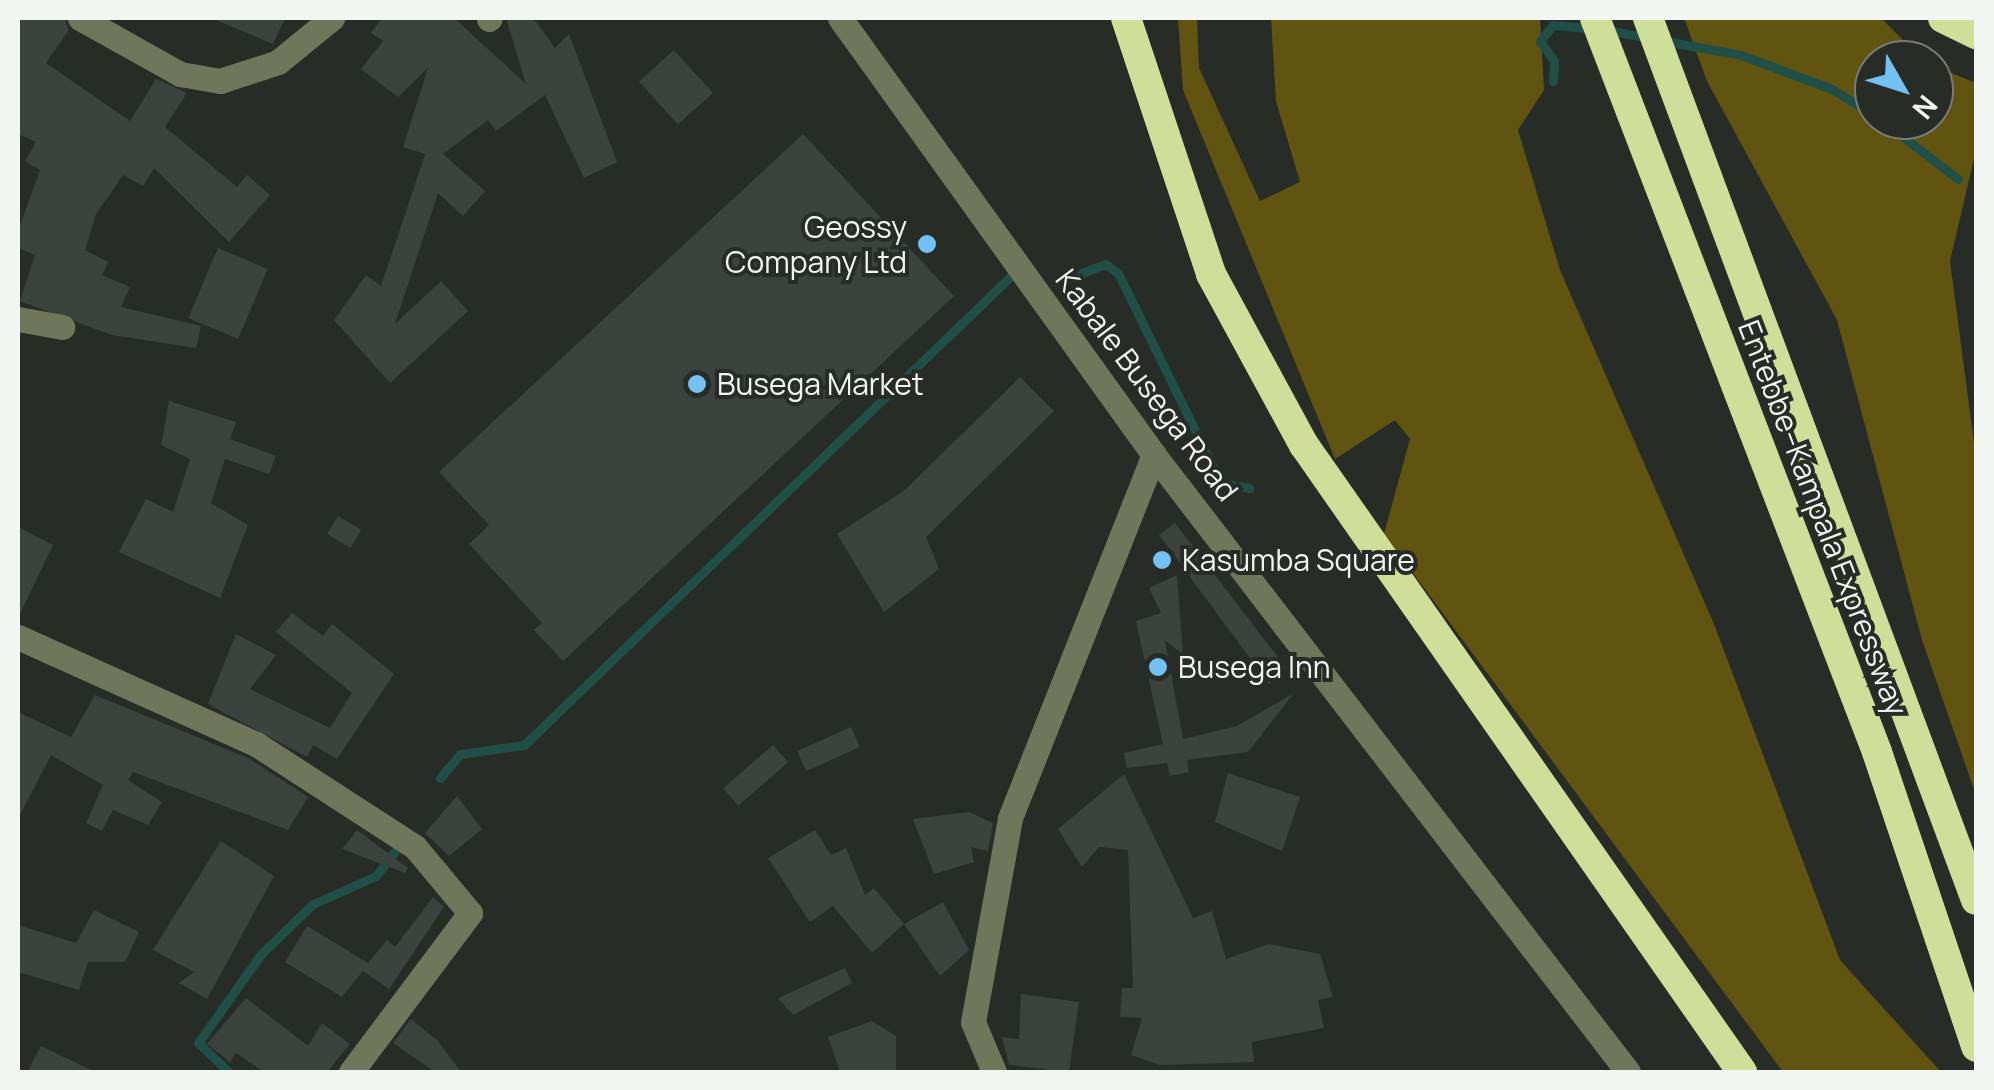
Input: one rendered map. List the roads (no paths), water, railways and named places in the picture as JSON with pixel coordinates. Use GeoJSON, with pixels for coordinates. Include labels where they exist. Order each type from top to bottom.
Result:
{"type":"FeatureCollection","features":[{"type":"Feature","properties":{"kind":"highway"},"geometry":{"type":"LineString","coordinates":[[1126,18],[1211,274],[1304,445],[1742,1072]]}},
{"type":"Feature","properties":{"kind":"highway","name":"Entebbe–Kampala Expressway"},"geometry":{"type":"LineString","coordinates":[[1595,18],[1656,186],[1877,752],[1976,1047]]}},
{"type":"Feature","properties":{"kind":"highway","name":"Entebbe–Kampala Expressway"},"geometry":{"type":"LineString","coordinates":[[1648,18],[1976,900]]}},
{"type":"Feature","properties":{"kind":"highway"},"geometry":{"type":"LineString","coordinates":[[1943,18],[1976,34]]}},
{"type":"Feature","properties":{"kind":"street"},"geometry":{"type":"LineString","coordinates":[[80,18],[180,74],[220,81],[278,62],[332,18]]}},
{"type":"Feature","properties":{"kind":"street","name":"Kabale Busega Road"},"geometry":{"type":"LineString","coordinates":[[840,18],[1154,455],[1628,1072]]}},
{"type":"Feature","properties":{"kind":"street"},"geometry":{"type":"LineString","coordinates":[[18,319],[62,327]]}},
{"type":"Feature","properties":{"kind":"street"},"geometry":{"type":"LineString","coordinates":[[994,1072],[973,1022],[1010,818],[1154,455]]}},
{"type":"Feature","properties":{"kind":"street"},"geometry":{"type":"LineString","coordinates":[[18,637],[256,744],[415,847],[470,913],[351,1072]]}},
{"type":"Feature","properties":{"kind":"waterway"},"geometry":{"type":"LineString","coordinates":[[1553,81],[1554,61],[1540,41],[1553,25],[1591,28]]}},
{"type":"Feature","properties":{"kind":"waterway"},"geometry":{"type":"LineString","coordinates":[[1606,30],[1650,38]]}},
{"type":"Feature","properties":{"kind":"waterway"},"geometry":{"type":"LineString","coordinates":[[1665,41],[1741,55],[1832,89],[1854,103]]}},
{"type":"Feature","properties":{"kind":"waterway"},"geometry":{"type":"LineString","coordinates":[[1907,140],[1958,179]]}},
{"type":"Feature","properties":{"kind":"waterway"},"geometry":{"type":"LineString","coordinates":[[1066,279],[1105,264],[1118,273],[1221,483],[1250,488]]}},
{"type":"Feature","properties":{"kind":"waterway"},"geometry":{"type":"LineString","coordinates":[[440,778],[460,754],[524,745],[1013,274]]}},
{"type":"Feature","properties":{"kind":"waterway"},"geometry":{"type":"LineString","coordinates":[[229,1072],[198,1043],[261,954],[313,904],[376,876],[402,842]]}},
{"type":"Feature","properties":{"kind":"place","name":"Geossy Company Ltd"},"geometry":{"type":"Point","coordinates":[927,244]}},
{"type":"Feature","properties":{"kind":"place","name":"Busega Market"},"geometry":{"type":"Point","coordinates":[697,384]}},
{"type":"Feature","properties":{"kind":"place","name":"Kasumba Square"},"geometry":{"type":"Point","coordinates":[1162,560]}},
{"type":"Feature","properties":{"kind":"place","name":"Busega Inn"},"geometry":{"type":"Point","coordinates":[1158,667]}}]}
